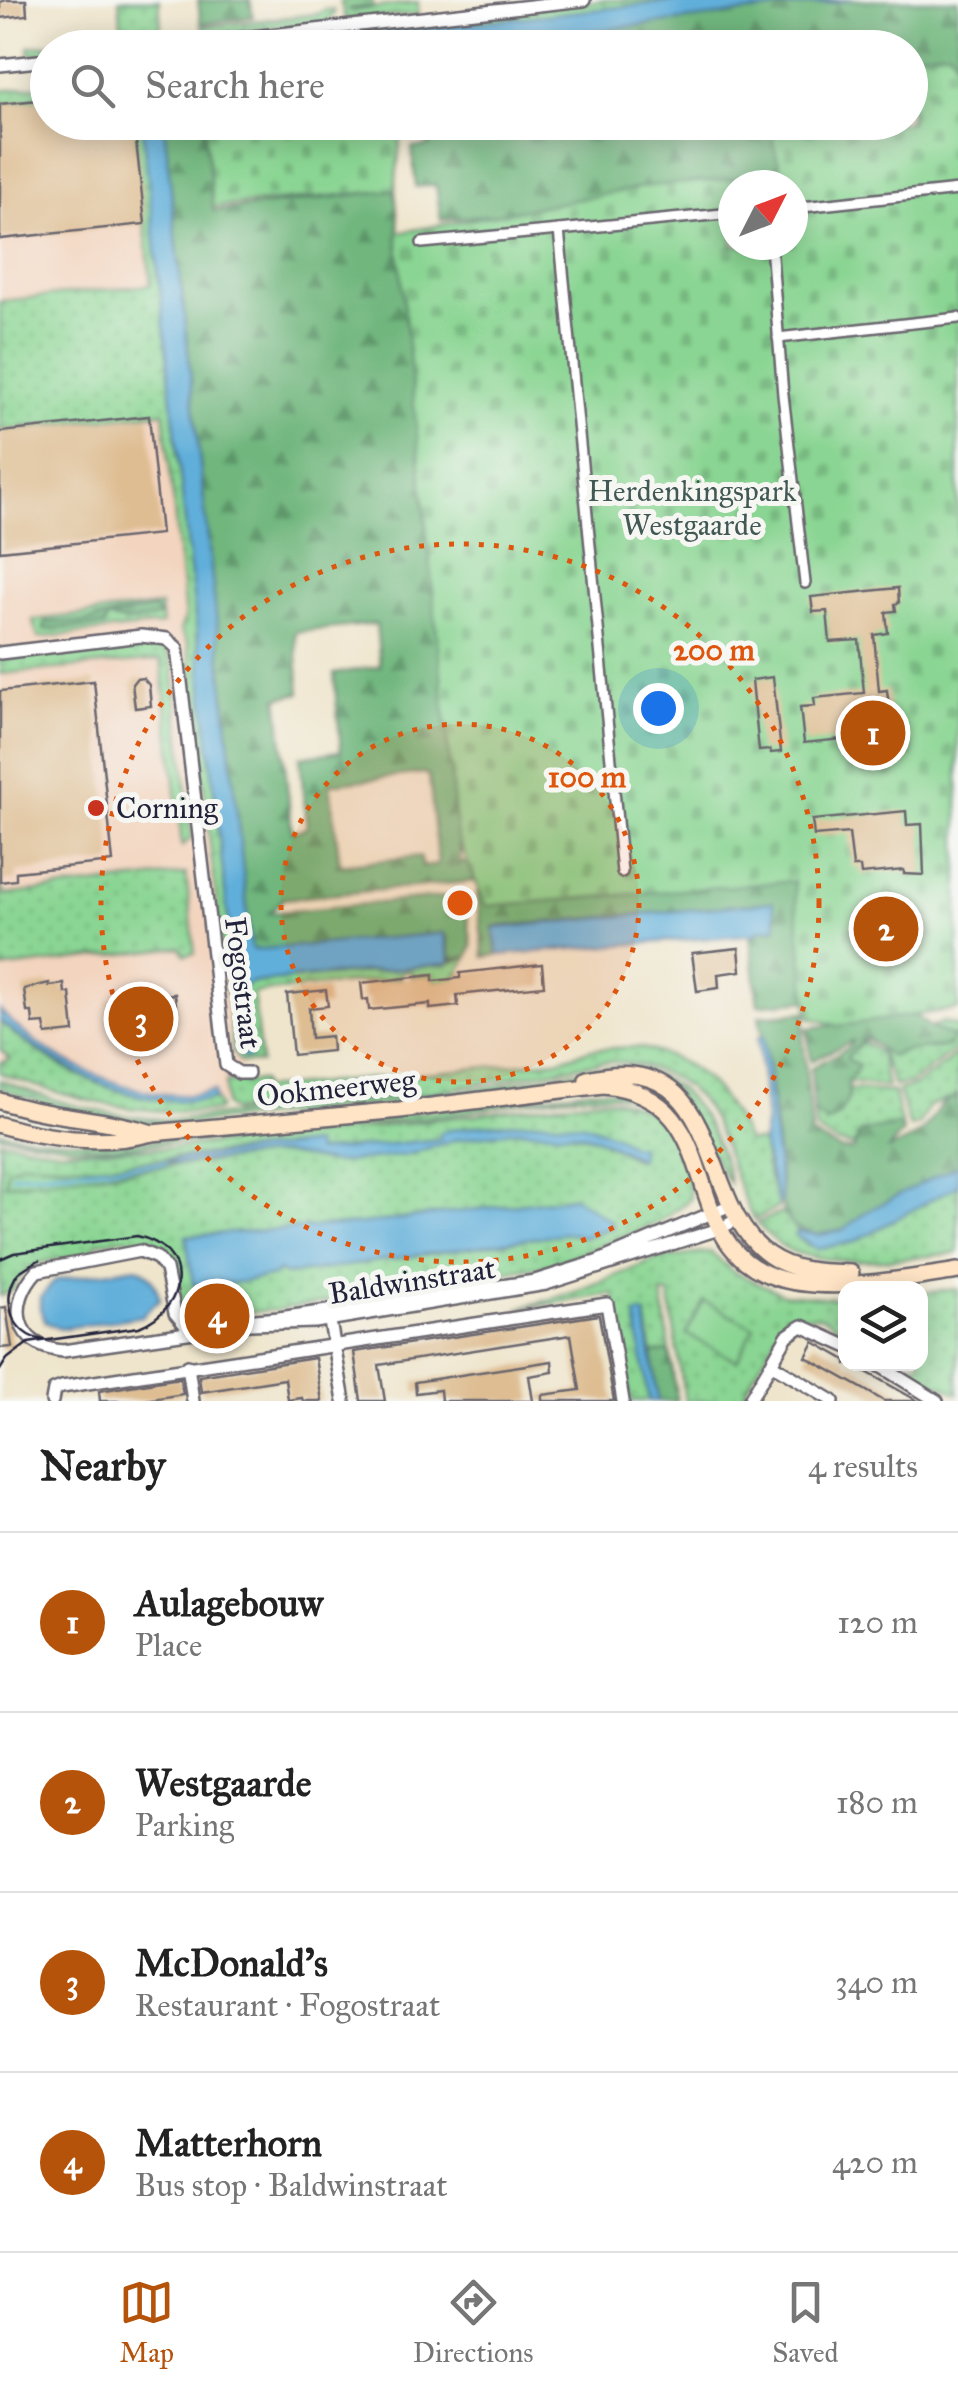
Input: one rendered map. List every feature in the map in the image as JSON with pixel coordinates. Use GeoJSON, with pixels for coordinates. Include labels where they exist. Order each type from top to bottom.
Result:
{"type":"FeatureCollection","features":[{"type":"Feature","properties":{"kind":"main road","name":"Ookmeerweg"},"geometry":{"type":"LineString","coordinates":[[525,1094],[610,1074],[660,1085],[696,1118],[734,1212],[746,1232],[768,1254],[801,1270],[869,1274],[958,1270]]}},
{"type":"Feature","properties":{"kind":"main road","name":"Ookmeerweg"},"geometry":{"type":"LineString","coordinates":[[0,1125],[78,1139],[129,1139],[152,1133],[400,1110],[604,1085],[650,1096],[668,1111],[681,1127],[716,1221],[740,1257],[752,1266],[775,1277],[810,1284],[894,1280],[958,1270]]}},
{"type":"Feature","properties":{"kind":"main road","name":"Ookmeerweg"},"geometry":{"type":"LineString","coordinates":[[0,1101],[42,1114],[122,1124],[152,1133]]}},
{"type":"Feature","properties":{"kind":"street"},"geometry":{"type":"LineString","coordinates":[[315,30],[584,0]]}},
{"type":"Feature","properties":{"kind":"street"},"geometry":{"type":"LineString","coordinates":[[0,64],[30,62]]}},
{"type":"Feature","properties":{"kind":"street"},"geometry":{"type":"LineString","coordinates":[[808,206],[958,190]]}},
{"type":"Feature","properties":{"kind":"street"},"geometry":{"type":"LineString","coordinates":[[422,243],[718,215]]}},
{"type":"Feature","properties":{"kind":"street"},"geometry":{"type":"LineString","coordinates":[[559,230],[622,872]]}},
{"type":"Feature","properties":{"kind":"street"},"geometry":{"type":"LineString","coordinates":[[772,260],[805,584]]}},
{"type":"Feature","properties":{"kind":"street"},"geometry":{"type":"LineString","coordinates":[[778,338],[958,318]]}},
{"type":"Feature","properties":{"kind":"street","name":"Fogostraat"},"geometry":{"type":"LineString","coordinates":[[0,653],[141,636],[168,639],[176,648],[226,1066],[239,1074],[248,1073]]}},
{"type":"Feature","properties":{"kind":"street","name":"Baldwinstraat"},"geometry":{"type":"LineString","coordinates":[[329,1316],[182,1324],[166,1270],[156,1258],[140,1251],[37,1271],[20,1293],[19,1314],[24,1333],[39,1347],[50,1350],[249,1324],[294,1325],[534,1281],[734,1212]]}},
{"type":"Feature","properties":{"kind":"street","name":"Baldwinstraat"},"geometry":{"type":"LineString","coordinates":[[53,1396],[188,1366],[607,1304],[623,1401]]}},
{"type":"Feature","properties":{"kind":"street"},"geometry":{"type":"LineString","coordinates":[[329,1316],[344,1401]]}},
{"type":"Feature","properties":{"kind":"street"},"geometry":{"type":"LineString","coordinates":[[749,1401],[787,1336],[802,1326],[838,1342]]}},
{"type":"Feature","properties":{"kind":"street"},"geometry":{"type":"LineString","coordinates":[[770,1364],[834,1401]]}},
{"type":"Feature","properties":{"kind":"street"},"geometry":{"type":"LineString","coordinates":[[188,1366],[193,1401]]}},
{"type":"Feature","properties":{"kind":"street"},"geometry":{"type":"LineString","coordinates":[[889,1371],[937,1401]]}},
{"type":"Feature","properties":{"kind":"shaded area"},"geometry":{"type":"Polygon","coordinates":[[[0,86],[30,108],[30,140],[155,140],[245,1101],[189,1105],[0,1064],[0,86]]]}},
{"type":"Feature","properties":{"kind":"green space"},"geometry":{"type":"Polygon","coordinates":[[[119,0],[159,0],[161,29],[122,30],[119,0]]]}},
{"type":"Feature","properties":{"kind":"green space"},"geometry":{"type":"Polygon","coordinates":[[[198,0],[250,0],[253,17],[201,24],[198,0]]]}},
{"type":"Feature","properties":{"kind":"green space"},"geometry":{"type":"Polygon","coordinates":[[[340,0],[372,0],[373,6],[349,11],[418,2],[418,14],[352,20],[345,18],[340,0]]]}},
{"type":"Feature","properties":{"kind":"green space"},"geometry":{"type":"Polygon","coordinates":[[[606,0],[685,0],[405,30],[336,30],[606,0]]]}},
{"type":"Feature","properties":{"kind":"green space"},"geometry":{"type":"Polygon","coordinates":[[[851,0],[958,0],[958,167],[808,179],[808,170],[718,170],[718,192],[441,220],[436,185],[416,187],[412,148],[429,146],[428,140],[928,140],[928,30],[562,30],[851,0]]]}},
{"type":"Feature","properties":{"kind":"green space"},"geometry":{"type":"Polygon","coordinates":[[[333,10],[334,14],[326,23],[202,30],[202,27],[333,10]]]}},
{"type":"Feature","properties":{"kind":"green space","name":"Herdenkingspark Westgaarde"},"geometry":{"type":"Polygon","coordinates":[[[949,50],[953,54],[958,74],[958,1009],[838,1026],[809,1017],[794,881],[486,906],[457,837],[397,233],[650,186],[718,180],[718,260],[808,260],[808,170],[781,170],[773,140],[928,140],[928,52],[949,50]]]}},
{"type":"Feature","properties":{"kind":"green space"},"geometry":{"type":"Polygon","coordinates":[[[30,87],[30,101],[0,104],[0,91],[30,87]]]}},
{"type":"Feature","properties":{"kind":"green space"},"geometry":{"type":"Polygon","coordinates":[[[136,140],[144,140],[243,1058],[251,1057],[243,989],[250,983],[447,964],[468,957],[455,979],[433,981],[432,975],[412,977],[410,971],[401,973],[401,978],[253,993],[261,1063],[240,1062],[233,1052],[188,644],[180,630],[185,618],[164,412],[0,430],[0,301],[151,285],[136,140]]]}},
{"type":"Feature","properties":{"kind":"green space"},"geometry":{"type":"Polygon","coordinates":[[[166,140],[206,140],[214,211],[395,190],[461,863],[480,861],[477,881],[283,899],[269,913],[464,895],[472,946],[468,957],[450,960],[447,937],[254,950],[166,140]],[[376,624],[295,632],[300,693],[278,698],[292,832],[307,828],[300,757],[341,751],[334,674],[380,666],[376,624]],[[424,773],[330,784],[340,865],[420,856],[423,867],[438,865],[429,776],[424,773]]]}},
{"type":"Feature","properties":{"kind":"green space"},"geometry":{"type":"Polygon","coordinates":[[[206,140],[400,140],[395,190],[213,207],[206,140]]]}},
{"type":"Feature","properties":{"kind":"green space"},"geometry":{"type":"Polygon","coordinates":[[[160,606],[162,625],[38,638],[33,620],[160,606]]]}},
{"type":"Feature","properties":{"kind":"green space"},"geometry":{"type":"Polygon","coordinates":[[[154,608],[160,616],[147,620],[108,618],[104,626],[44,630],[45,622],[83,622],[154,608]]]}},
{"type":"Feature","properties":{"kind":"green space"},"geometry":{"type":"Polygon","coordinates":[[[145,643],[164,650],[173,666],[192,837],[182,846],[161,660],[0,674],[3,659],[145,643]]]}},
{"type":"Feature","properties":{"kind":"green space"},"geometry":{"type":"Polygon","coordinates":[[[801,865],[818,999],[758,1005],[750,935],[775,929],[773,902],[494,927],[498,955],[484,957],[477,893],[801,865]]]}},
{"type":"Feature","properties":{"kind":"green space"},"geometry":{"type":"Polygon","coordinates":[[[186,874],[195,953],[185,955],[180,947],[0,969],[0,882],[4,895],[186,874]]]}},
{"type":"Feature","properties":{"kind":"green space"},"geometry":{"type":"Polygon","coordinates":[[[806,1012],[803,1037],[812,1135],[840,1150],[853,1150],[860,1132],[900,1125],[903,1132],[887,1151],[919,1133],[941,1106],[958,1096],[958,1165],[866,1212],[843,1230],[815,1235],[793,1227],[783,1212],[769,1068],[759,1016],[806,1012]]]}},
{"type":"Feature","properties":{"kind":"green space"},"geometry":{"type":"Polygon","coordinates":[[[916,1015],[929,1027],[954,1037],[950,1045],[904,1051],[891,1057],[866,1038],[848,1056],[859,1066],[848,1082],[849,1097],[839,1115],[827,1122],[814,1113],[811,1068],[848,1048],[854,1040],[811,1061],[807,1028],[916,1015]]]}},
{"type":"Feature","properties":{"kind":"green space"},"geometry":{"type":"Polygon","coordinates":[[[0,1021],[47,1057],[99,1084],[156,1099],[215,1099],[219,1108],[187,1112],[134,1109],[58,1093],[7,1076],[0,1073],[0,1063],[10,1059],[0,1049],[0,1021]]]}},
{"type":"Feature","properties":{"kind":"green space"},"geometry":{"type":"Polygon","coordinates":[[[943,1022],[958,1027],[958,1047],[911,1083],[894,1086],[877,1044],[891,1057],[901,1050],[953,1037],[931,1028],[943,1022]]]}},
{"type":"Feature","properties":{"kind":"green space"},"geometry":{"type":"Polygon","coordinates":[[[863,1041],[880,1053],[887,1087],[848,1082],[848,1056],[863,1041]]]}},
{"type":"Feature","properties":{"kind":"green space"},"geometry":{"type":"Polygon","coordinates":[[[638,1047],[692,1068],[717,1091],[747,1141],[762,1142],[779,1207],[754,1220],[703,1105],[666,1074],[635,1064],[602,1062],[432,1092],[232,1111],[225,1105],[226,1082],[261,1081],[263,1089],[557,1060],[592,1049],[638,1047]]]}},
{"type":"Feature","properties":{"kind":"green space"},"geometry":{"type":"Polygon","coordinates":[[[958,1053],[958,1096],[929,1106],[919,1124],[910,1127],[898,1091],[916,1085],[958,1053]]]}},
{"type":"Feature","properties":{"kind":"green space"},"geometry":{"type":"Polygon","coordinates":[[[629,1067],[675,1086],[697,1108],[713,1136],[729,1183],[673,1089],[592,1073],[437,1100],[184,1124],[90,1115],[0,1088],[0,1080],[85,1108],[173,1120],[458,1092],[596,1068],[629,1067]]]}},
{"type":"Feature","properties":{"kind":"green space"},"geometry":{"type":"Polygon","coordinates":[[[849,1089],[894,1092],[903,1132],[900,1125],[860,1132],[854,1146],[837,1143],[816,1130],[814,1113],[827,1122],[849,1097],[849,1089]]]}},
{"type":"Feature","properties":{"kind":"green space"},"geometry":{"type":"Polygon","coordinates":[[[587,1090],[634,1094],[666,1115],[687,1148],[703,1192],[694,1190],[682,1149],[669,1124],[649,1105],[617,1095],[570,1096],[365,1125],[119,1147],[73,1146],[0,1135],[109,1142],[181,1138],[587,1090]]]}},
{"type":"Feature","properties":{"kind":"green space"},"geometry":{"type":"Polygon","coordinates":[[[594,1099],[615,1100],[651,1114],[664,1126],[683,1159],[690,1199],[658,1223],[553,1264],[279,1310],[187,1316],[179,1307],[171,1269],[164,1257],[157,1250],[126,1238],[97,1243],[79,1257],[33,1266],[12,1291],[0,1296],[0,1140],[59,1150],[172,1148],[594,1099]],[[542,1121],[481,1125],[441,1132],[440,1139],[315,1152],[314,1144],[94,1166],[22,1162],[6,1184],[282,1154],[335,1163],[407,1155],[454,1140],[517,1130],[554,1130],[596,1138],[637,1160],[640,1158],[639,1145],[632,1146],[615,1135],[583,1124],[542,1121]],[[573,1197],[362,1224],[186,1236],[286,1275],[567,1233],[584,1237],[573,1197]]]}},
{"type":"Feature","properties":{"kind":"green space"},"geometry":{"type":"Polygon","coordinates":[[[165,1161],[177,1164],[6,1184],[7,1170],[22,1162],[94,1166],[165,1161]]]}},
{"type":"Feature","properties":{"kind":"green space"},"geometry":{"type":"Polygon","coordinates":[[[958,1185],[958,1253],[832,1260],[783,1247],[757,1223],[783,1212],[793,1227],[814,1233],[797,1232],[796,1236],[809,1246],[854,1242],[958,1185]]]}},
{"type":"Feature","properties":{"kind":"green space"},"geometry":{"type":"Polygon","coordinates":[[[711,1252],[732,1271],[783,1294],[838,1298],[838,1327],[822,1317],[786,1314],[739,1401],[685,1401],[669,1294],[662,1293],[670,1351],[652,1353],[646,1314],[636,1316],[649,1401],[631,1401],[614,1294],[517,1309],[575,1292],[657,1259],[711,1252]]]}},
{"type":"Feature","properties":{"kind":"green space"},"geometry":{"type":"Polygon","coordinates":[[[958,1289],[958,1394],[914,1371],[928,1371],[928,1292],[958,1289]]]}},
{"type":"Feature","properties":{"kind":"green space"},"geometry":{"type":"Polygon","coordinates":[[[704,1301],[754,1327],[737,1361],[686,1334],[704,1301]]]}},
{"type":"Feature","properties":{"kind":"green space"},"geometry":{"type":"Polygon","coordinates":[[[670,1351],[677,1401],[658,1401],[652,1353],[670,1351]]]}},
{"type":"Feature","properties":{"kind":"water"},"geometry":{"type":"Polygon","coordinates":[[[685,0],[851,0],[601,30],[405,30],[685,0]]]}},
{"type":"Feature","properties":{"kind":"water"},"geometry":{"type":"Polygon","coordinates":[[[144,140],[166,140],[251,947],[254,950],[444,933],[450,960],[447,964],[249,983],[244,989],[251,1057],[243,1058],[144,140]]]}},
{"type":"Feature","properties":{"kind":"water"},"geometry":{"type":"Polygon","coordinates":[[[773,902],[777,927],[758,930],[757,934],[498,955],[493,928],[773,902]]]}},
{"type":"Feature","properties":{"kind":"water"},"geometry":{"type":"Polygon","coordinates":[[[0,1010],[61,1058],[113,1082],[166,1094],[214,1091],[215,1099],[156,1099],[101,1083],[25,1040],[1,1022],[0,1010]]]}},
{"type":"Feature","properties":{"kind":"water"},"geometry":{"type":"Polygon","coordinates":[[[764,1035],[781,1201],[778,1205],[762,1142],[766,1121],[758,1038],[764,1035]]]}},
{"type":"Feature","properties":{"kind":"water"},"geometry":{"type":"Polygon","coordinates":[[[542,1121],[584,1124],[615,1135],[632,1146],[640,1145],[640,1159],[597,1138],[576,1133],[517,1130],[454,1140],[407,1155],[335,1163],[282,1154],[177,1164],[165,1161],[314,1144],[316,1152],[440,1139],[440,1132],[542,1121]]]}},
{"type":"Feature","properties":{"kind":"water"},"geometry":{"type":"Polygon","coordinates":[[[958,1165],[958,1185],[854,1242],[817,1249],[796,1236],[797,1232],[821,1235],[843,1230],[866,1212],[958,1165]]]}},
{"type":"Feature","properties":{"kind":"water"},"geometry":{"type":"Polygon","coordinates":[[[574,1197],[611,1221],[613,1227],[584,1237],[567,1233],[286,1275],[278,1271],[274,1276],[205,1288],[193,1285],[186,1236],[362,1224],[574,1197]]]}},
{"type":"Feature","properties":{"kind":"water"},"geometry":{"type":"Polygon","coordinates":[[[136,1267],[149,1275],[160,1299],[142,1316],[60,1329],[46,1322],[40,1298],[56,1280],[136,1267]]]}},
{"type":"Feature","properties":{"kind":"water"},"geometry":{"type":"Polygon","coordinates":[[[645,1314],[658,1401],[649,1401],[636,1316],[645,1314]]]}},
{"type":"Feature","properties":{"kind":"building"},"geometry":{"type":"Polygon","coordinates":[[[26,0],[27,15],[0,18],[0,2],[26,0]]]}},
{"type":"Feature","properties":{"kind":"building"},"geometry":{"type":"Polygon","coordinates":[[[30,101],[30,140],[136,140],[145,224],[0,239],[0,104],[30,101]]]}},
{"type":"Feature","properties":{"kind":"building"},"geometry":{"type":"Polygon","coordinates":[[[149,416],[161,534],[0,551],[0,432],[149,416]]]}},
{"type":"Feature","properties":{"kind":"building"},"geometry":{"type":"Polygon","coordinates":[[[898,588],[896,611],[886,612],[888,633],[874,635],[879,691],[887,690],[892,734],[804,743],[800,707],[815,706],[814,698],[864,693],[859,640],[830,642],[827,611],[813,612],[811,597],[898,588]]]}},
{"type":"Feature","properties":{"kind":"building"},"geometry":{"type":"Polygon","coordinates":[[[773,677],[781,752],[771,753],[759,751],[752,680],[773,677]]]}},
{"type":"Feature","properties":{"kind":"building"},"geometry":{"type":"Polygon","coordinates":[[[143,678],[149,685],[151,706],[135,708],[132,684],[143,678]]]}},
{"type":"Feature","properties":{"kind":"building"},"geometry":{"type":"Polygon","coordinates":[[[94,681],[113,862],[16,872],[16,880],[0,882],[0,691],[94,681]]]}},
{"type":"Feature","properties":{"kind":"building"},"geometry":{"type":"Polygon","coordinates":[[[906,811],[907,825],[922,824],[924,875],[904,874],[904,870],[861,874],[860,867],[853,867],[849,833],[814,836],[812,820],[906,811]]]}},
{"type":"Feature","properties":{"kind":"building"},"geometry":{"type":"Polygon","coordinates":[[[739,948],[741,971],[718,974],[719,988],[697,991],[692,953],[739,948]]]}},
{"type":"Feature","properties":{"kind":"building"},"geometry":{"type":"Polygon","coordinates":[[[542,964],[544,986],[457,995],[458,1006],[430,1009],[430,1004],[369,1010],[368,999],[363,1000],[361,983],[433,975],[433,981],[460,978],[460,973],[542,964]]]}},
{"type":"Feature","properties":{"kind":"building"},"geometry":{"type":"Polygon","coordinates":[[[64,984],[65,993],[70,993],[74,1032],[46,1035],[44,1023],[33,1024],[24,989],[64,984]]]}},
{"type":"Feature","properties":{"kind":"building"},"geometry":{"type":"Polygon","coordinates":[[[326,990],[328,1006],[309,1008],[311,1038],[331,1036],[332,1051],[293,1055],[287,994],[326,990]]]}},
{"type":"Feature","properties":{"kind":"building"},"geometry":{"type":"Polygon","coordinates":[[[175,994],[177,1018],[110,1024],[108,1001],[175,994]]]}},
{"type":"Feature","properties":{"kind":"building"},"geometry":{"type":"Polygon","coordinates":[[[6,1307],[12,1347],[0,1348],[0,1308],[6,1307]]]}},
{"type":"Feature","properties":{"kind":"building"},"geometry":{"type":"Polygon","coordinates":[[[599,1315],[614,1401],[542,1401],[542,1395],[580,1390],[571,1335],[379,1365],[385,1401],[361,1401],[354,1352],[599,1315]]]}},
{"type":"Feature","properties":{"kind":"building"},"geometry":{"type":"Polygon","coordinates":[[[814,1342],[838,1356],[838,1371],[864,1371],[918,1401],[884,1401],[806,1357],[814,1342]]]}},
{"type":"Feature","properties":{"kind":"building"},"geometry":{"type":"Polygon","coordinates":[[[315,1358],[322,1401],[288,1400],[285,1379],[201,1392],[199,1376],[315,1358]]]}},
{"type":"Feature","properties":{"kind":"building"},"geometry":{"type":"Polygon","coordinates":[[[552,1361],[553,1372],[529,1376],[533,1401],[441,1401],[440,1390],[416,1393],[415,1382],[552,1361]]]}},
{"type":"Feature","properties":{"kind":"building"},"geometry":{"type":"Polygon","coordinates":[[[180,1378],[183,1394],[140,1401],[100,1401],[99,1391],[180,1378]]]}},
{"type":"Feature","properties":{"kind":"waterway"},"geometry":{"type":"LineString","coordinates":[[12,1175],[165,1163]]}},
{"type":"Feature","properties":{"kind":"tram line"},"geometry":{"type":"LineString","coordinates":[[0,1259],[14,1253],[137,1236],[168,1252],[178,1278],[168,1306],[139,1327],[28,1343],[7,1359],[0,1370]]}},
{"type":"Feature","properties":{"kind":"tram line"},"geometry":{"type":"LineString","coordinates":[[39,1260],[18,1273],[10,1304],[23,1331],[44,1340]]}},
{"type":"Feature","properties":{"kind":"place","name":"Aulagebouw"},"geometry":{"type":"Point","coordinates":[873,733]}},
{"type":"Feature","properties":{"kind":"place","name":"Corning"},"geometry":{"type":"Point","coordinates":[96,808]}},
{"type":"Feature","properties":{"kind":"place","name":"Westgaarde"},"geometry":{"type":"Point","coordinates":[886,929]}},
{"type":"Feature","properties":{"kind":"place","name":"McDonald's"},"geometry":{"type":"Point","coordinates":[141,1019]}},
{"type":"Feature","properties":{"kind":"place","name":"Matterhorn"},"geometry":{"type":"Point","coordinates":[217,1316]}}]}
